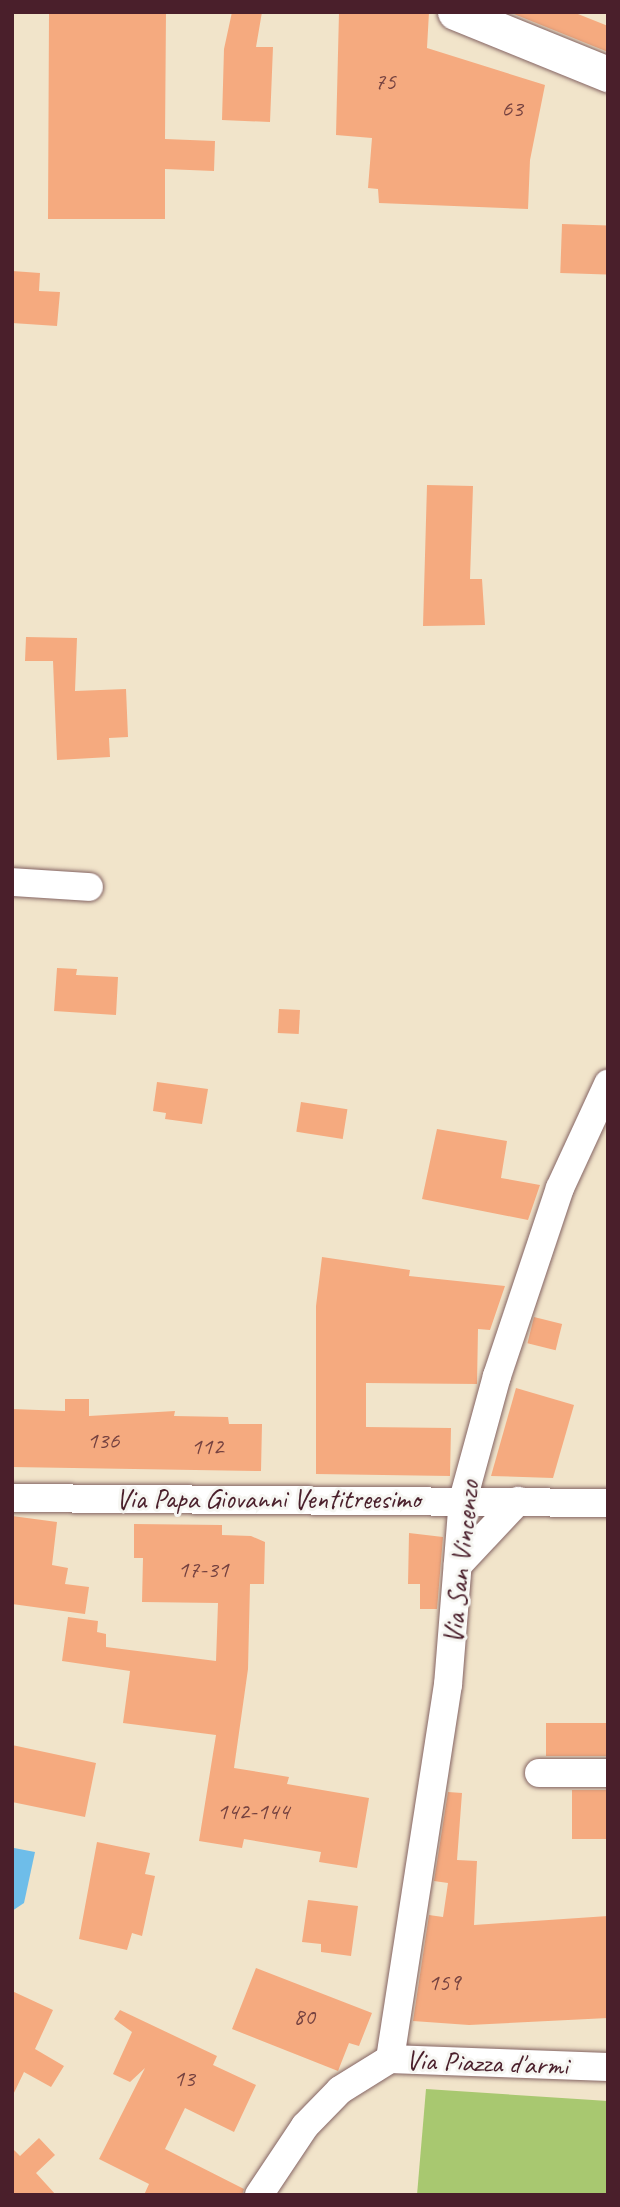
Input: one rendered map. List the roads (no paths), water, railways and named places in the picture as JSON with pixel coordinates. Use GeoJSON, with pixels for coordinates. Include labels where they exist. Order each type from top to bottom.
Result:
{"type":"FeatureCollection","features":[{"type":"Feature","properties":{"kind":"main road"},"geometry":{"type":"LineString","coordinates":[[455,12],[608,74]]}},
{"type":"Feature","properties":{"kind":"street"},"geometry":{"type":"LineString","coordinates":[[12,881],[89,887]]}},
{"type":"Feature","properties":{"kind":"street","name":"Via San Vincenzo"},"geometry":{"type":"LineString","coordinates":[[390,2059],[448,1685],[463,1500],[497,1376],[560,1188],[608,1084]]}},
{"type":"Feature","properties":{"kind":"street","name":"Via Papa Giovanni Ventitreesimo"},"geometry":{"type":"LineString","coordinates":[[12,1498],[608,1503]]}},
{"type":"Feature","properties":{"kind":"street"},"geometry":{"type":"LineString","coordinates":[[458,1565],[518,1501]]}},
{"type":"Feature","properties":{"kind":"street"},"geometry":{"type":"LineString","coordinates":[[539,1773],[608,1773]]}},
{"type":"Feature","properties":{"kind":"street","name":"Via Piazza d'armi"},"geometry":{"type":"LineString","coordinates":[[259,2195],[305,2126],[340,2090],[390,2059],[608,2067]]}},
{"type":"Feature","properties":{"kind":"water"},"geometry":{"type":"Polygon","coordinates":[[[14,1848],[35,1852],[24,1903],[12,1911],[14,1848]]]}}]}
